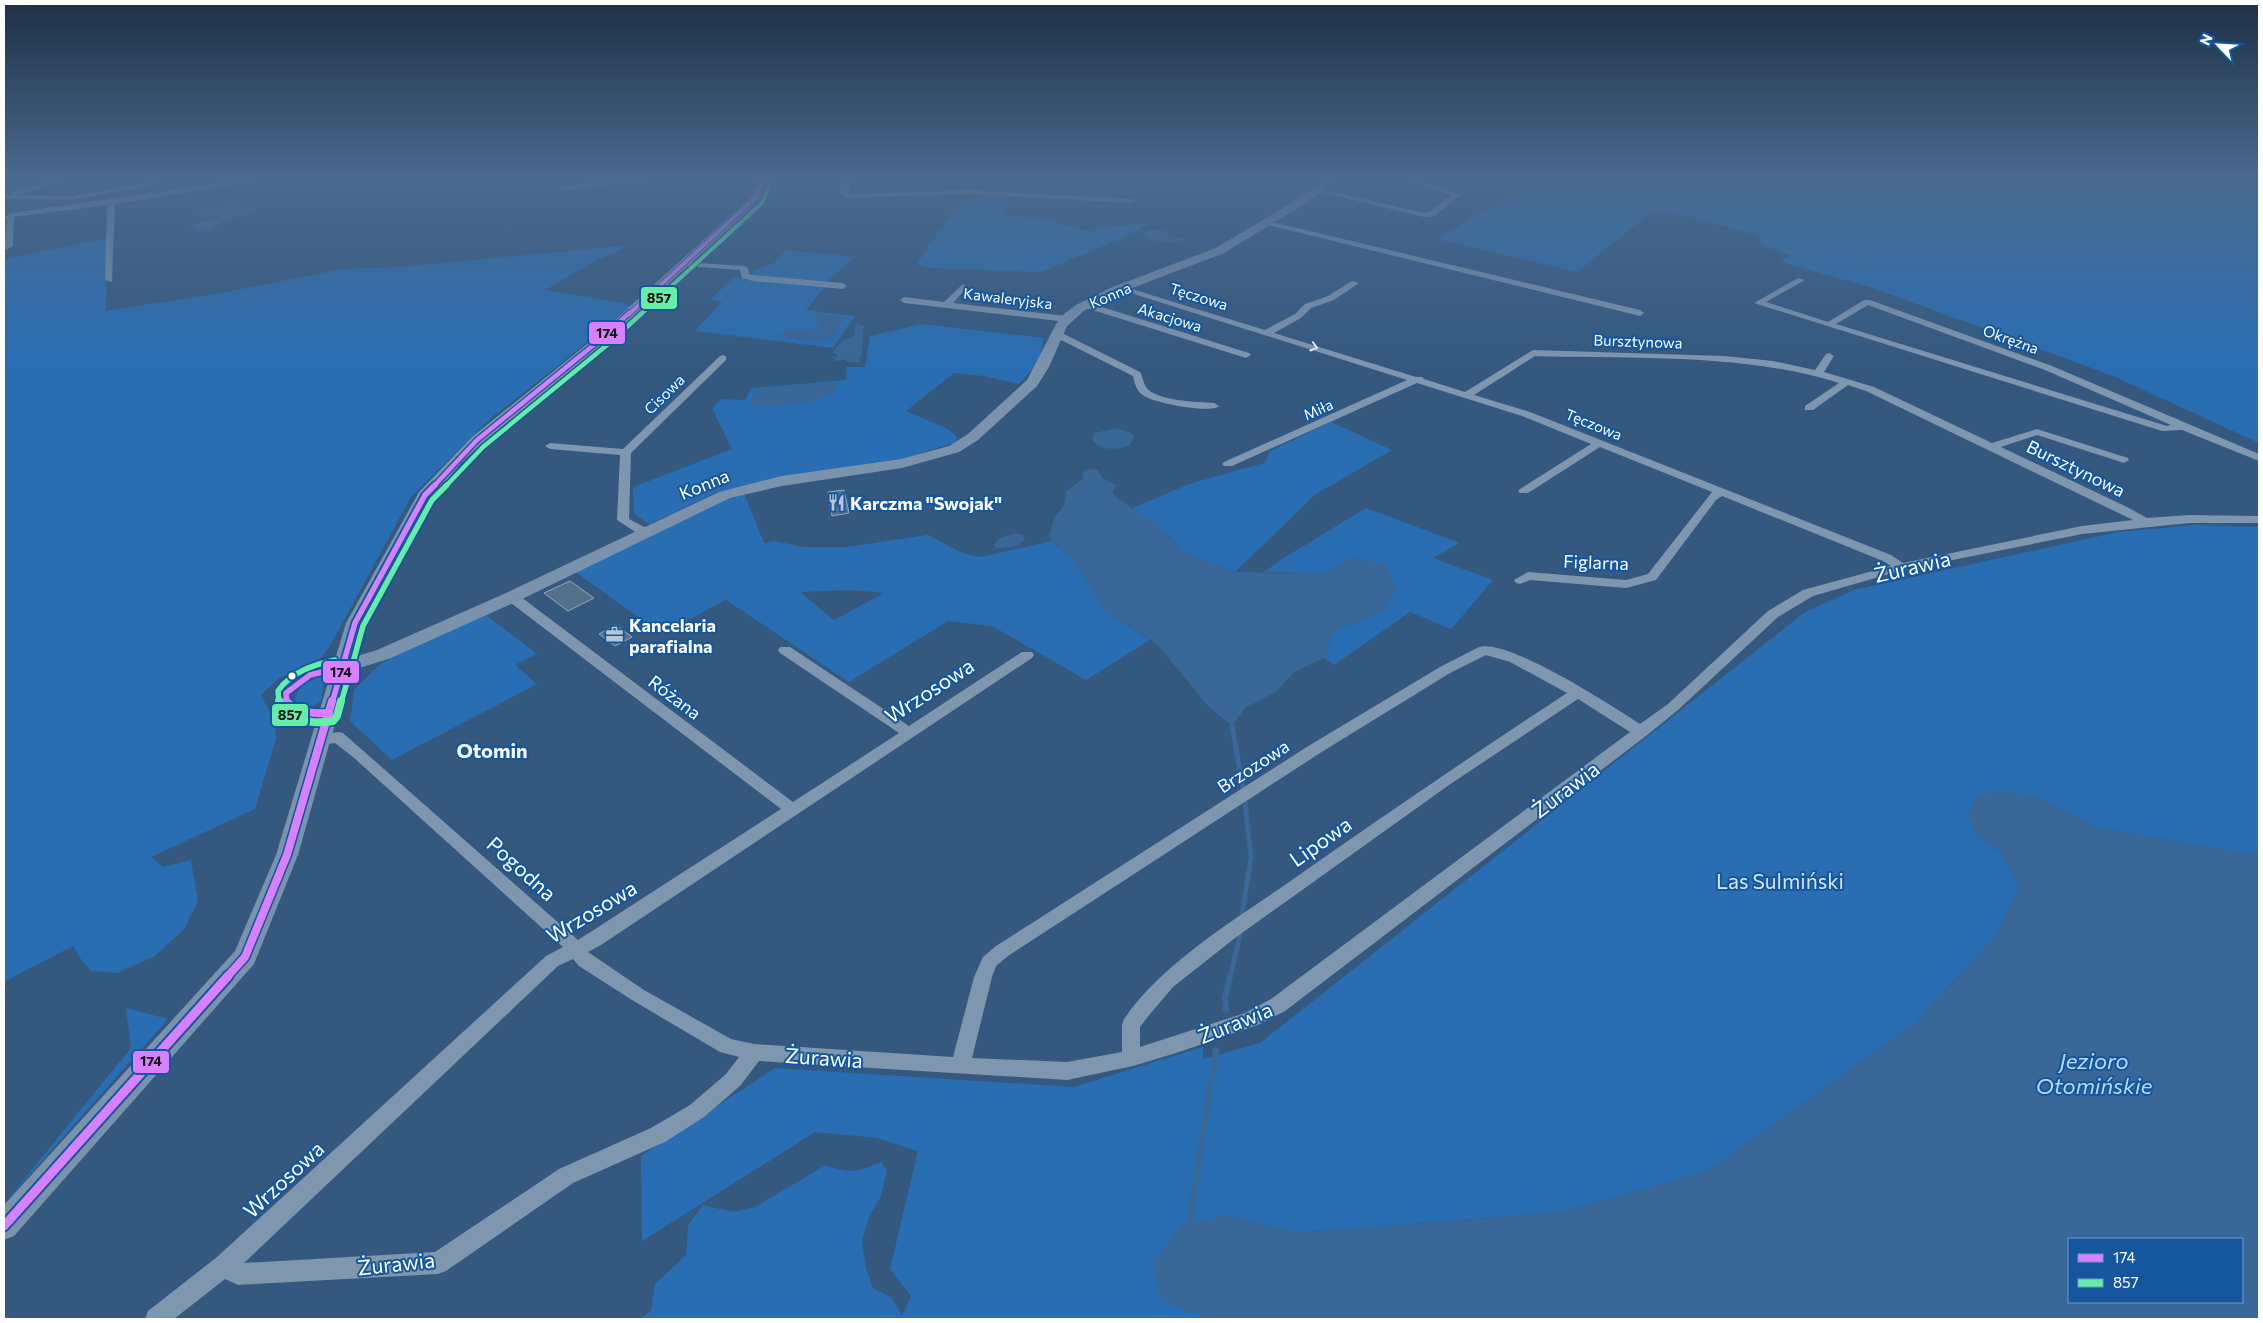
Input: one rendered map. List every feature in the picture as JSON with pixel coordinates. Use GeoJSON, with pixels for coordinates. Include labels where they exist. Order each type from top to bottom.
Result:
{"type":"FeatureCollection","features":[{"type":"Feature","properties":{"kind":"street"},"geometry":{"type":"LineString","coordinates":[[108,280],[110,241]]}},
{"type":"Feature","properties":{"kind":"street"},"geometry":{"type":"LineString","coordinates":[[4,1226],[245,957],[288,855],[355,623],[425,495],[477,440],[602,339],[710,241]]}},
{"type":"Feature","properties":{"kind":"street","name":"Konna"},"geometry":{"type":"LineString","coordinates":[[343,667],[384,654],[512,597],[715,498],[782,481],[902,463],[943,453],[962,446],[1040,374],[1054,336],[1067,319],[1086,305],[1122,289],[1214,254],[1236,241]]}},
{"type":"Feature","properties":{"kind":"street"},"geometry":{"type":"LineString","coordinates":[[1344,241],[1640,313]]}},
{"type":"Feature","properties":{"kind":"street"},"geometry":{"type":"LineString","coordinates":[[685,264],[744,268],[744,276],[753,278],[843,286]]}},
{"type":"Feature","properties":{"kind":"street","name":"Okrężna"},"geometry":{"type":"LineString","coordinates":[[1801,280],[1758,303],[2166,429],[2183,427]]}},
{"type":"Feature","properties":{"kind":"street"},"geometry":{"type":"LineString","coordinates":[[1267,333],[1298,316],[1308,306],[1331,298],[1355,283]]}},
{"type":"Feature","properties":{"kind":"street","name":"Kawaleryjska"},"geometry":{"type":"LineString","coordinates":[[946,305],[963,287]]}},
{"type":"Feature","properties":{"kind":"street","name":"Tęczowa"},"geometry":{"type":"LineString","coordinates":[[1122,289],[1419,379],[1526,414],[1887,558],[1901,567]]}},
{"type":"Feature","properties":{"kind":"street","name":"Kawaleryjska"},"geometry":{"type":"LineString","coordinates":[[904,300],[1067,319]]}},
{"type":"Feature","properties":{"kind":"street","name":"Okrężna"},"geometry":{"type":"LineString","coordinates":[[1829,325],[1867,302],[2073,378],[2220,444],[2259,458]]}},
{"type":"Feature","properties":{"kind":"street","name":"Akacjowa"},"geometry":{"type":"LineString","coordinates":[[1086,305],[1246,354]]}},
{"type":"Feature","properties":{"kind":"street"},"geometry":{"type":"LineString","coordinates":[[1054,336],[1061,336],[1137,374],[1141,389],[1148,394],[1173,402],[1214,406]]}},
{"type":"Feature","properties":{"kind":"street","name":"Bursztynowa"},"geometry":{"type":"LineString","coordinates":[[1467,395],[1533,353],[1724,358],[1773,364],[1818,373],[1870,389],[2125,510],[2145,522]]}},
{"type":"Feature","properties":{"kind":"street"},"geometry":{"type":"LineString","coordinates":[[1818,373],[1829,356]]}},
{"type":"Feature","properties":{"kind":"street","name":"Cisowa"},"geometry":{"type":"LineString","coordinates":[[626,452],[723,358]]}},
{"type":"Feature","properties":{"kind":"street","name":"Miła"},"geometry":{"type":"LineString","coordinates":[[1228,464],[1419,379]]}},
{"type":"Feature","properties":{"kind":"street"},"geometry":{"type":"LineString","coordinates":[[1809,408],[1846,382]]}},
{"type":"Feature","properties":{"kind":"street","name":"Bursztynowa"},"geometry":{"type":"LineString","coordinates":[[1992,446],[2036,432],[2124,460]]}},
{"type":"Feature","properties":{"kind":"street"},"geometry":{"type":"LineString","coordinates":[[1524,490],[1599,443]]}},
{"type":"Feature","properties":{"kind":"street"},"geometry":{"type":"LineString","coordinates":[[550,446],[626,452],[623,520],[644,532]]}},
{"type":"Feature","properties":{"kind":"street","name":"Figlarna"},"geometry":{"type":"LineString","coordinates":[[1520,580],[1528,576],[1631,584],[1652,577],[1712,498],[1720,492]]}},
{"type":"Feature","properties":{"kind":"street","name":"Żurawia"},"geometry":{"type":"LineString","coordinates":[[225,1265],[238,1274],[438,1263],[566,1176],[658,1134],[696,1111],[733,1080],[754,1052],[1067,1071],[1133,1058],[1251,1019],[1278,1005],[1673,707],[1759,627],[1788,604],[1823,588],[1901,567],[2082,530],[2145,522],[2189,519],[2259,520]]}},
{"type":"Feature","properties":{"kind":"street","name":"Różana"},"geometry":{"type":"LineString","coordinates":[[512,597],[792,809]]}},
{"type":"Feature","properties":{"kind":"street","name":"Brzozowa"},"geometry":{"type":"LineString","coordinates":[[960,1066],[983,977],[989,962],[1002,951],[1315,749],[1444,670],[1484,650],[1489,649],[1504,654],[1577,693],[1640,732]]}},
{"type":"Feature","properties":{"kind":"street"},"geometry":{"type":"LineString","coordinates":[[785,650],[908,732]]}},
{"type":"Feature","properties":{"kind":"street","name":"Wrzosowa"},"geometry":{"type":"LineString","coordinates":[[225,1265],[552,961],[595,940],[1027,655]]}},
{"type":"Feature","properties":{"kind":"street","name":"Lipowa"},"geometry":{"type":"LineString","coordinates":[[1133,1058],[1130,1045],[1131,1025],[1138,1013],[1167,982],[1229,933],[1444,781],[1577,693]]}},
{"type":"Feature","properties":{"kind":"street","name":"Pogodna"},"geometry":{"type":"LineString","coordinates":[[321,740],[338,737],[358,752],[566,938],[585,961],[638,995],[727,1046],[754,1052]]}},
{"type":"Feature","properties":{"kind":"street"},"geometry":{"type":"LineString","coordinates":[[156,1319],[225,1265]]}},
{"type":"Feature","properties":{"kind":"green space"},"geometry":{"type":"Polygon","coordinates":[[[94,241],[107,241],[106,311],[220,293],[343,269],[401,267],[630,245],[597,260],[545,290],[624,303],[630,306],[573,354],[491,418],[411,497],[330,646],[322,657],[278,679],[261,695],[274,720],[276,739],[255,809],[151,857],[163,867],[191,860],[198,901],[184,929],[155,956],[117,973],[91,971],[73,946],[4,982],[4,259],[94,241]]]}},
{"type":"Feature","properties":{"kind":"green space"},"geometry":{"type":"Polygon","coordinates":[[[933,241],[1116,241],[1041,272],[926,268],[917,264],[933,241]]]}},
{"type":"Feature","properties":{"kind":"green space"},"geometry":{"type":"Polygon","coordinates":[[[1444,241],[1616,241],[1577,272],[1444,241]]]}},
{"type":"Feature","properties":{"kind":"green space"},"geometry":{"type":"Polygon","coordinates":[[[1759,241],[2259,241],[2259,443],[2113,376],[1873,288],[1781,262],[1790,255],[1759,243],[1759,241]]]}},
{"type":"Feature","properties":{"kind":"green space"},"geometry":{"type":"Polygon","coordinates":[[[786,250],[855,257],[826,282],[753,275],[750,272],[776,262],[786,250]]]}},
{"type":"Feature","properties":{"kind":"green space"},"geometry":{"type":"Polygon","coordinates":[[[734,277],[826,286],[806,310],[855,316],[833,348],[695,331],[722,302],[710,300],[734,277]]]}},
{"type":"Feature","properties":{"kind":"green space"},"geometry":{"type":"Polygon","coordinates":[[[922,324],[1044,338],[1041,353],[1036,364],[1019,384],[983,376],[954,373],[906,411],[948,429],[957,437],[956,442],[905,458],[788,477],[715,493],[650,524],[634,514],[633,487],[732,449],[712,408],[722,399],[745,400],[752,388],[846,380],[847,367],[865,367],[870,336],[922,324]]]}},
{"type":"Feature","properties":{"kind":"green space"},"geometry":{"type":"Polygon","coordinates":[[[1331,422],[1392,450],[1316,494],[1235,572],[1184,553],[1170,538],[1133,508],[1189,484],[1264,463],[1270,451],[1331,422]]]}},
{"type":"Feature","properties":{"kind":"green space"},"geometry":{"type":"Polygon","coordinates":[[[744,493],[764,543],[776,541],[802,547],[846,547],[928,535],[962,553],[981,557],[1052,541],[1074,560],[1103,609],[1150,640],[1086,680],[992,626],[948,621],[849,682],[726,600],[662,634],[574,571],[723,499],[744,493]],[[852,590],[800,592],[834,620],[884,593],[852,590]]]}},
{"type":"Feature","properties":{"kind":"green space"},"geometry":{"type":"Polygon","coordinates":[[[1366,508],[1460,543],[1433,558],[1493,580],[1451,629],[1410,612],[1334,665],[1324,658],[1333,631],[1386,610],[1354,557],[1322,573],[1264,572],[1366,508]]]}},
{"type":"Feature","properties":{"kind":"green space","name":"Las Sulmiński"},"geometry":{"type":"Polygon","coordinates":[[[2195,525],[2259,527],[2259,856],[2098,828],[2035,797],[1975,834],[2000,852],[2019,886],[1997,935],[1915,1023],[1708,1171],[1563,1212],[1298,1233],[1225,1215],[1161,1300],[1214,1319],[639,1319],[651,1311],[655,1284],[686,1255],[688,1225],[703,1205],[733,1212],[755,1207],[826,1165],[841,1170],[854,1171],[881,1162],[887,1170],[881,1196],[869,1217],[862,1241],[866,1268],[873,1288],[892,1298],[902,1316],[911,1296],[890,1269],[918,1151],[877,1138],[815,1132],[642,1241],[641,1156],[775,1068],[1074,1087],[1203,1047],[1203,1059],[1260,1043],[1805,612],[1854,590],[2118,532],[2195,525]]]}},
{"type":"Feature","properties":{"kind":"green space"},"geometry":{"type":"Polygon","coordinates":[[[486,615],[537,654],[515,665],[537,684],[392,760],[350,721],[354,690],[379,665],[391,658],[486,615]]]}},
{"type":"Feature","properties":{"kind":"green space"},"geometry":{"type":"Polygon","coordinates":[[[325,676],[321,701],[313,706],[298,704],[295,700],[298,691],[310,681],[325,676]]]}},
{"type":"Feature","properties":{"kind":"green space"},"geometry":{"type":"Polygon","coordinates":[[[126,1008],[168,1019],[4,1204],[131,1048],[126,1008]]]}},
{"type":"Feature","properties":{"kind":"water"},"geometry":{"type":"Polygon","coordinates":[[[1153,241],[1183,241],[1183,242],[1179,243],[1153,241]]]}},
{"type":"Feature","properties":{"kind":"water"},"geometry":{"type":"Polygon","coordinates":[[[817,314],[846,317],[836,333],[837,335],[824,340],[800,340],[778,334],[786,330],[810,330],[821,326],[820,323],[812,318],[817,314]]]}},
{"type":"Feature","properties":{"kind":"water"},"geometry":{"type":"Polygon","coordinates":[[[856,323],[864,326],[859,363],[844,360],[835,361],[832,357],[837,357],[838,355],[832,353],[841,342],[856,334],[854,330],[856,323]]]}},
{"type":"Feature","properties":{"kind":"water"},"geometry":{"type":"Polygon","coordinates":[[[834,383],[835,391],[820,399],[781,406],[750,405],[754,391],[757,389],[834,383]]]}},
{"type":"Feature","properties":{"kind":"water"},"geometry":{"type":"Polygon","coordinates":[[[1117,428],[1133,434],[1134,437],[1131,444],[1122,448],[1111,449],[1100,447],[1092,440],[1094,433],[1117,428]]]}},
{"type":"Feature","properties":{"kind":"water"},"geometry":{"type":"Polygon","coordinates":[[[1090,469],[1098,470],[1102,478],[1116,485],[1113,493],[1117,498],[1154,522],[1184,553],[1235,572],[1322,573],[1354,557],[1386,565],[1396,587],[1386,610],[1333,631],[1324,658],[1294,672],[1276,692],[1245,708],[1232,726],[1208,706],[1157,644],[1103,609],[1074,560],[1049,538],[1054,518],[1064,505],[1066,492],[1082,479],[1083,472],[1090,469]]]}},
{"type":"Feature","properties":{"kind":"water"},"geometry":{"type":"Polygon","coordinates":[[[1016,533],[1024,535],[1025,539],[1019,544],[1001,548],[997,548],[994,545],[1001,538],[1016,533]]]}},
{"type":"Feature","properties":{"kind":"water","name":"Jezioro Otomińskie"},"geometry":{"type":"Polygon","coordinates":[[[2000,790],[2036,797],[2098,828],[2259,856],[2259,1319],[1214,1319],[1161,1300],[1152,1262],[1182,1225],[1225,1215],[1298,1233],[1563,1212],[1708,1171],[1915,1023],[1997,935],[2019,886],[2000,852],[1975,834],[1967,814],[1978,796],[2000,790]]]}},
{"type":"Feature","properties":{"kind":"building","name":"Karczma \"Swojak\""},"geometry":{"type":"Polygon","coordinates":[[[844,490],[849,513],[832,516],[828,492],[844,490]]]}},
{"type":"Feature","properties":{"kind":"building"},"geometry":{"type":"Polygon","coordinates":[[[570,581],[594,598],[568,611],[544,593],[570,581]]]}},
{"type":"Feature","properties":{"kind":"building","name":"Kancelaria parafialna"},"geometry":{"type":"Polygon","coordinates":[[[616,625],[632,637],[615,646],[599,634],[616,625]]]}},
{"type":"Feature","properties":{"kind":"waterway"},"geometry":{"type":"LineString","coordinates":[[1232,726],[1243,788]]}},
{"type":"Feature","properties":{"kind":"waterway"},"geometry":{"type":"LineString","coordinates":[[1242,914],[1251,858],[1245,801]]}},
{"type":"Feature","properties":{"kind":"waterway"},"geometry":{"type":"LineString","coordinates":[[1230,977],[1240,935]]}},
{"type":"Feature","properties":{"kind":"waterway"},"geometry":{"type":"LineString","coordinates":[[1226,1010],[1225,998],[1230,976]]}},
{"type":"Feature","properties":{"kind":"waterway"},"geometry":{"type":"LineString","coordinates":[[1189,1223],[1216,1050]]}},
{"type":"Feature","properties":{"kind":"transit line","name":"174"},"geometry":{"type":"LineString","coordinates":[[4,1226],[245,957],[287,855],[355,623],[425,495],[477,440],[601,339],[709,241]]}},
{"type":"Feature","properties":{"kind":"transit line","name":"857"},"geometry":{"type":"LineString","coordinates":[[352,666],[363,626],[432,500],[483,447],[607,345],[722,241]]}},
{"type":"Feature","properties":{"kind":"transit line","name":"857"},"geometry":{"type":"LineString","coordinates":[[335,660],[303,670],[288,679],[278,691],[279,707],[291,716],[304,722],[333,721],[337,716],[350,672]]}},
{"type":"Feature","properties":{"kind":"transit line","name":"174"},"geometry":{"type":"LineString","coordinates":[[329,713],[311,714],[296,709],[286,702],[286,693],[310,675],[343,667]]}},
{"type":"Feature","properties":{"kind":"place","name":"Karczma \"Swojak\""},"geometry":{"type":"Point","coordinates":[836,503]}},
{"type":"Feature","properties":{"kind":"place","name":"Kancelaria parafialna"},"geometry":{"type":"Point","coordinates":[615,635]}},
{"type":"Feature","properties":{"kind":"district","name":"Otomin"},"geometry":{"type":"Point","coordinates":[492,750]}}]}
